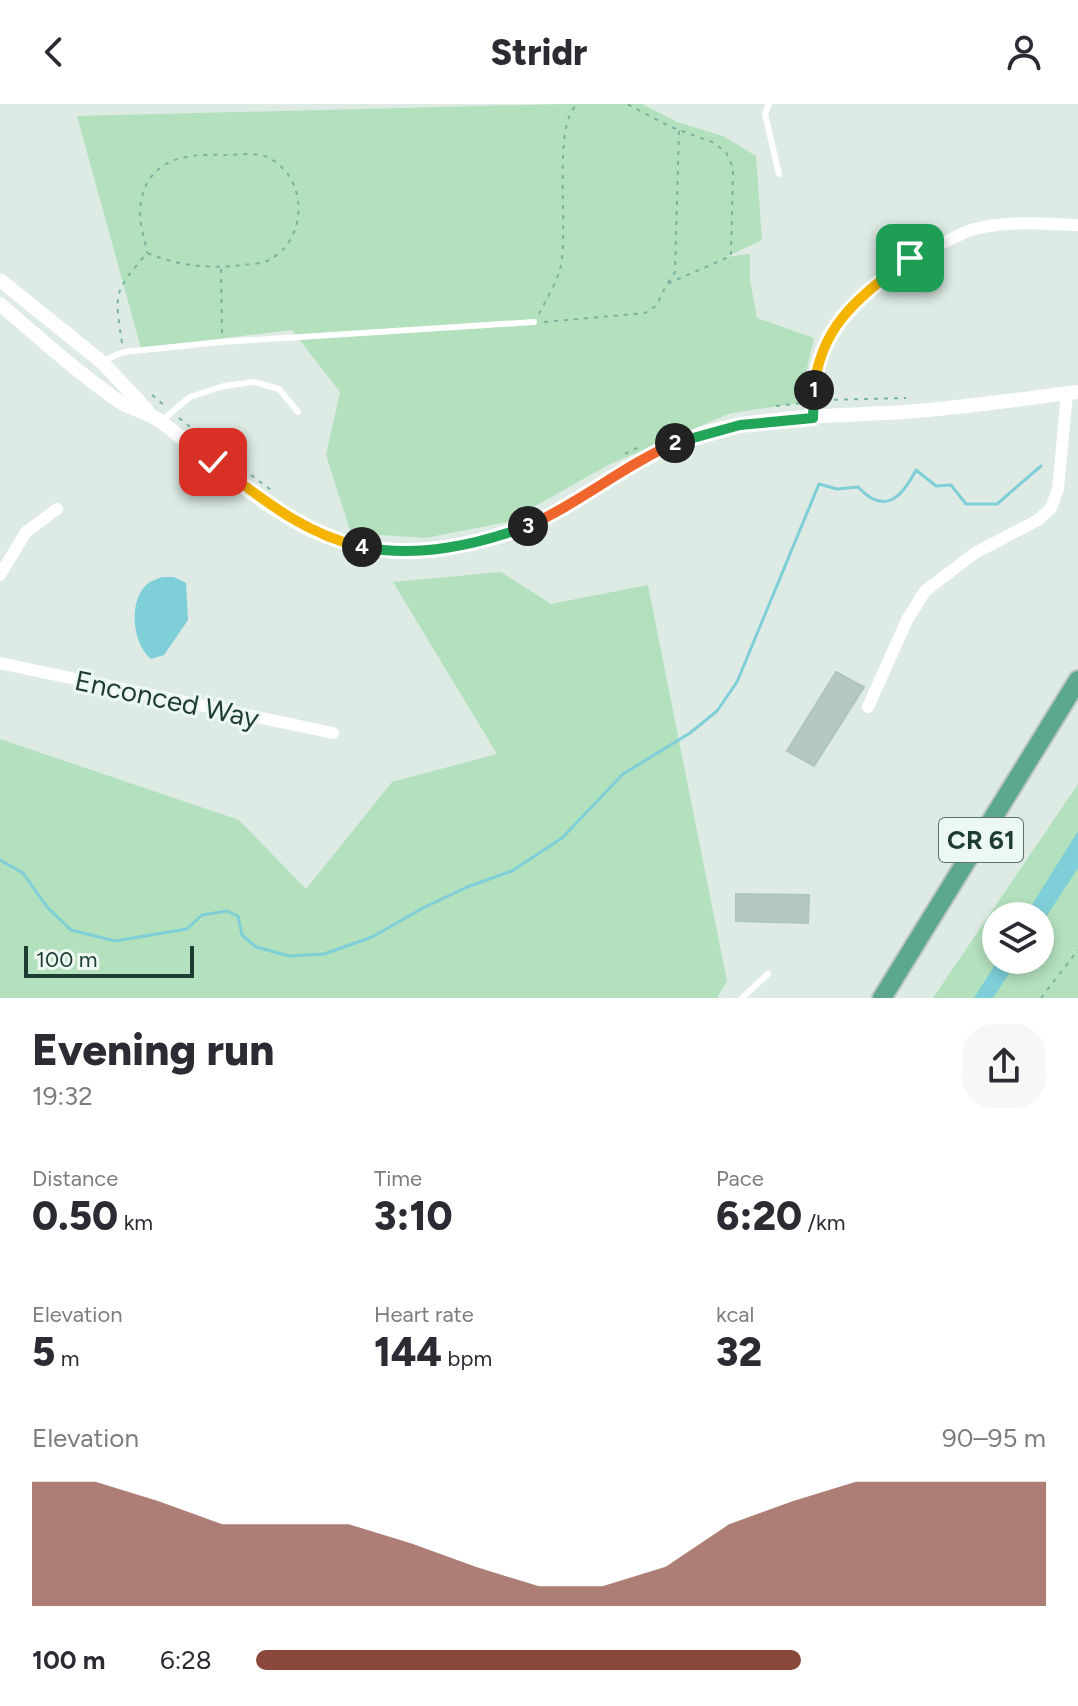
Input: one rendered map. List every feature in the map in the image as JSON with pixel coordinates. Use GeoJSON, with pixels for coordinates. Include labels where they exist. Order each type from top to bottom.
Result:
{"type":"FeatureCollection","features":[{"type":"Feature","properties":{"kind":"main road","name":"CR 61"},"geometry":{"type":"LineString","coordinates":[[882,998],[1078,680]]}},
{"type":"Feature","properties":{"kind":"street"},"geometry":{"type":"LineString","coordinates":[[813,418],[816,370],[833,328],[861,296],[910,258],[974,229],[1029,223],[1078,225]]}},
{"type":"Feature","properties":{"kind":"street"},"geometry":{"type":"LineString","coordinates":[[0,280],[103,363],[155,418],[299,524],[346,543],[378,549],[432,550],[477,542],[529,526],[559,512],[634,463],[684,439],[740,425],[943,409],[1072,393],[1058,489],[1051,508],[1038,520],[975,553],[925,591],[907,620],[868,707]]}},
{"type":"Feature","properties":{"kind":"street"},"geometry":{"type":"LineString","coordinates":[[0,304],[120,402],[155,418]]}},
{"type":"Feature","properties":{"kind":"street"},"geometry":{"type":"LineString","coordinates":[[0,575],[5,555],[26,532],[57,509]]}},
{"type":"Feature","properties":{"kind":"street","name":"Enconced Way"},"geometry":{"type":"LineString","coordinates":[[0,663],[333,733]]}},
{"type":"Feature","properties":{"kind":"lane"},"geometry":{"type":"LineString","coordinates":[[769,104],[765,114],[779,174]]}},
{"type":"Feature","properties":{"kind":"lane"},"geometry":{"type":"LineString","coordinates":[[103,363],[124,352],[222,342],[534,322]]}},
{"type":"Feature","properties":{"kind":"lane"},"geometry":{"type":"LineString","coordinates":[[155,418],[207,390],[254,382],[279,389],[298,412]]}},
{"type":"Feature","properties":{"kind":"lane"},"geometry":{"type":"LineString","coordinates":[[742,998],[768,974]]}},
{"type":"Feature","properties":{"kind":"path"},"geometry":{"type":"LineString","coordinates":[[534,322],[560,268],[564,239],[563,155],[566,122],[572,108],[578,104]]}},
{"type":"Feature","properties":{"kind":"path"},"geometry":{"type":"LineString","coordinates":[[627,104],[679,130],[712,142],[726,152],[733,168],[731,256],[667,284]]}},
{"type":"Feature","properties":{"kind":"path"},"geometry":{"type":"LineString","coordinates":[[534,322],[645,313],[656,306],[675,272],[679,130]]}},
{"type":"Feature","properties":{"kind":"path"},"geometry":{"type":"LineString","coordinates":[[202,154],[266,156],[286,173],[299,197],[297,229],[284,249],[265,262],[221,268],[188,266],[147,253],[140,213],[144,187],[173,158],[202,154]]}},
{"type":"Feature","properties":{"kind":"path"},"geometry":{"type":"LineString","coordinates":[[124,352],[117,308],[120,285],[147,253]]}},
{"type":"Feature","properties":{"kind":"path"},"geometry":{"type":"LineString","coordinates":[[221,268],[222,342]]}},
{"type":"Feature","properties":{"kind":"path"},"geometry":{"type":"LineString","coordinates":[[1041,998],[1078,950]]}},
{"type":"Feature","properties":{"kind":"green space"},"geometry":{"type":"Polygon","coordinates":[[[642,104],[677,122],[723,136],[756,156],[762,240],[726,257],[750,254],[750,280],[757,318],[814,338],[799,403],[731,413],[608,465],[507,522],[425,538],[351,533],[326,455],[340,392],[292,330],[141,348],[77,116],[642,104]]]}},
{"type":"Feature","properties":{"kind":"green space"},"geometry":{"type":"Polygon","coordinates":[[[501,572],[551,604],[648,585],[727,981],[717,998],[0,998],[0,739],[239,820],[306,889],[392,782],[497,754],[393,582],[501,572]]]}},
{"type":"Feature","properties":{"kind":"green space"},"geometry":{"type":"Polygon","coordinates":[[[1078,784],[1078,998],[933,998],[982,926],[982,974],[1054,974],[1054,902],[998,902],[1078,784]]]}},
{"type":"Feature","properties":{"kind":"water"},"geometry":{"type":"Polygon","coordinates":[[[162,577],[174,577],[186,583],[188,620],[164,655],[151,659],[136,632],[135,609],[143,589],[162,577]]]}},
{"type":"Feature","properties":{"kind":"water"},"geometry":{"type":"Polygon","coordinates":[[[1078,831],[1078,868],[1054,905],[1054,902],[1034,902],[1078,831]]]}},
{"type":"Feature","properties":{"kind":"water"},"geometry":{"type":"Polygon","coordinates":[[[989,974],[1009,974],[993,998],[974,998],[989,974]]]}},
{"type":"Feature","properties":{"kind":"building"},"geometry":{"type":"Polygon","coordinates":[[[836,672],[864,687],[814,766],[787,751],[836,672]]]}},
{"type":"Feature","properties":{"kind":"building"},"geometry":{"type":"Polygon","coordinates":[[[736,894],[809,895],[808,923],[736,921],[736,894]]]}},
{"type":"Feature","properties":{"kind":"waterway"},"geometry":{"type":"LineString","coordinates":[[0,860],[23,873],[47,907],[71,930],[115,941],[187,929],[202,915],[227,911],[238,916],[242,935],[256,947],[289,956],[324,954],[372,937],[467,887],[512,871],[562,838],[623,774],[690,733],[717,711],[737,682],[819,484],[837,489],[858,487],[876,500],[892,500],[905,488],[916,470],[936,486],[951,485],[966,504],[997,504],[1041,466]]}},
{"type":"Feature","properties":{"kind":"route"},"geometry":{"type":"LineString","coordinates":[[213,462],[299,524],[346,543],[388,550],[432,550],[504,535],[559,512],[634,463],[684,439],[764,421],[813,418],[816,370],[833,328],[861,296],[910,258]]}}]}
